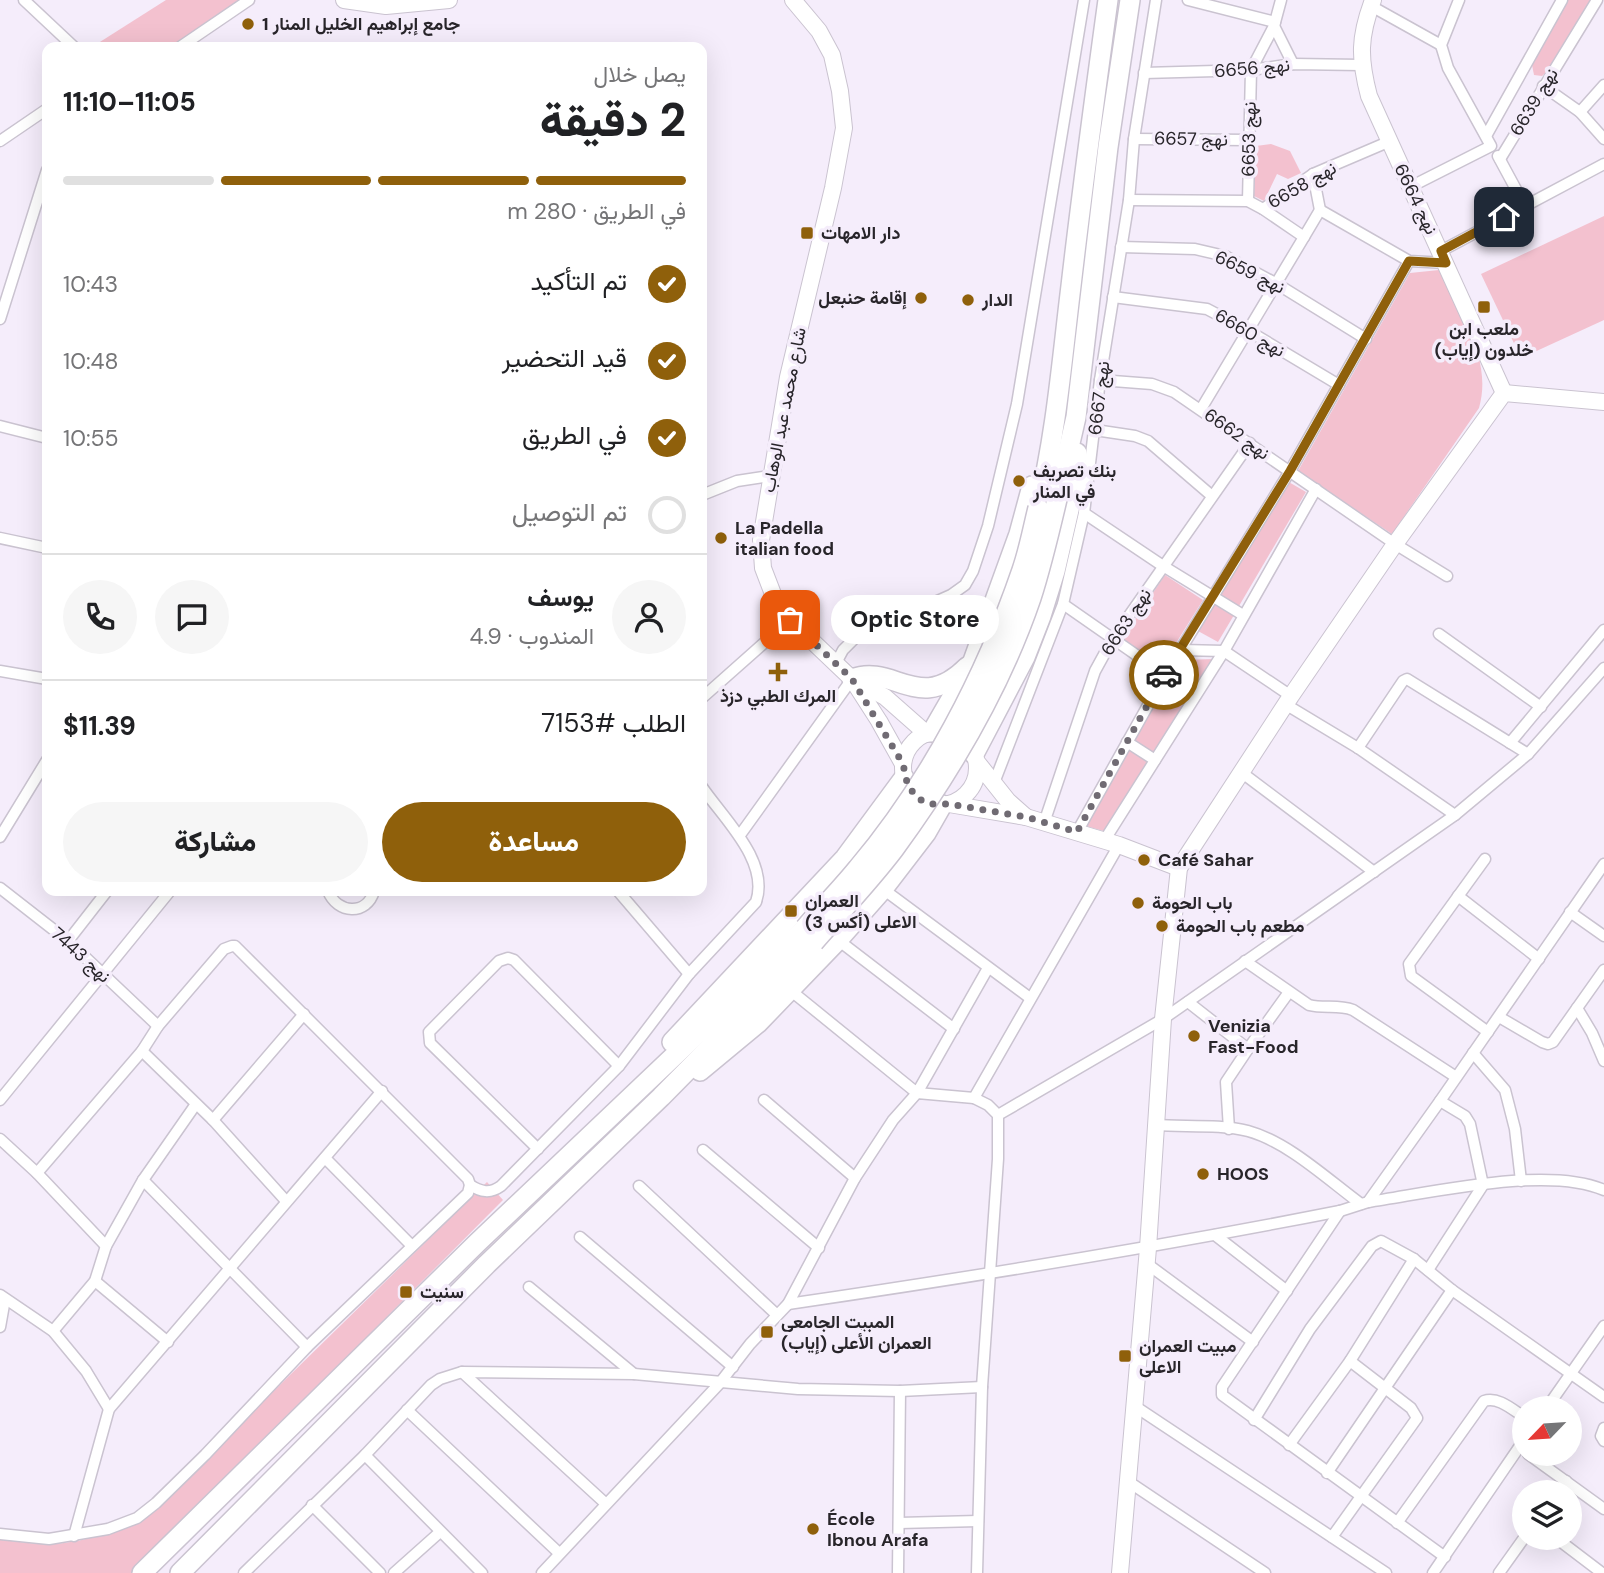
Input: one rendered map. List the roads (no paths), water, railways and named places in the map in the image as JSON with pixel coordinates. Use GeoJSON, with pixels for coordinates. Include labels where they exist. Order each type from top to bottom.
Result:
{"type":"FeatureCollection","features":[{"type":"Feature","properties":{"kind":"highway"},"geometry":{"type":"LineString","coordinates":[[142,1573],[477,1243],[713,1019],[809,935],[880,840],[940,750],[979,676],[1003,621],[1023,568],[1046,476],[1108,0]]}},
{"type":"Feature","properties":{"kind":"highway"},"geometry":{"type":"LineString","coordinates":[[180,1573],[495,1255],[661,1097],[809,935],[893,849],[943,778],[994,684],[1020,627],[1041,565],[1058,495],[1076,417],[1108,147],[1130,0]]}},
{"type":"Feature","properties":{"kind":"highway"},"geometry":{"type":"LineString","coordinates":[[929,733],[973,661],[1019,534],[1042,441],[1056,412]]}},
{"type":"Feature","properties":{"kind":"highway"},"geometry":{"type":"LineString","coordinates":[[976,758],[1024,657],[1055,571],[1078,463],[1076,417]]}},
{"type":"Feature","properties":{"kind":"highway"},"geometry":{"type":"LineString","coordinates":[[852,679],[879,676],[900,684],[926,688],[952,679],[973,661]]}},
{"type":"Feature","properties":{"kind":"highway"},"geometry":{"type":"LineString","coordinates":[[647,1081],[670,1044],[845,858],[904,771]]}},
{"type":"Feature","properties":{"kind":"highway"},"geometry":{"type":"LineString","coordinates":[[661,1097],[692,1077],[758,1023],[883,889],[946,805]]}},
{"type":"Feature","properties":{"kind":"street"},"geometry":{"type":"LineString","coordinates":[[24,0],[69,42]]}},
{"type":"Feature","properties":{"kind":"street"},"geometry":{"type":"LineString","coordinates":[[187,42],[249,0]]}},
{"type":"Feature","properties":{"kind":"street"},"geometry":{"type":"LineString","coordinates":[[344,0],[386,5],[449,0]]}},
{"type":"Feature","properties":{"kind":"street","name":"شارع محمد عبد الوهاب"},"geometry":{"type":"LineString","coordinates":[[793,0],[819,31],[832,55],[844,128],[833,188],[788,377],[761,540],[763,568],[773,594],[790,620],[852,679]]}},
{"type":"Feature","properties":{"kind":"street"},"geometry":{"type":"LineString","coordinates":[[836,663],[856,637],[951,595],[965,585],[973,571],[988,526],[1017,404],[1084,0]]}},
{"type":"Feature","properties":{"kind":"street","name":"نهج 6667"},"geometry":{"type":"LineString","coordinates":[[994,783],[1063,604],[1084,513],[1100,380],[1129,200],[1134,139],[1156,0]]}},
{"type":"Feature","properties":{"kind":"street"},"geometry":{"type":"LineString","coordinates":[[1188,0],[1274,24],[1293,64]]}},
{"type":"Feature","properties":{"kind":"street","name":"نهج 6653"},"geometry":{"type":"LineString","coordinates":[[1248,201],[1251,70],[1274,24],[1281,0]]}},
{"type":"Feature","properties":{"kind":"street"},"geometry":{"type":"LineString","coordinates":[[1459,0],[1441,45],[1448,68],[1525,206]]}},
{"type":"Feature","properties":{"kind":"street"},"geometry":{"type":"LineString","coordinates":[[1409,187],[1489,141],[1562,0]]}},
{"type":"Feature","properties":{"kind":"street","name":"نهج 6639"},"geometry":{"type":"LineString","coordinates":[[1500,159],[1597,0]]}},
{"type":"Feature","properties":{"kind":"street"},"geometry":{"type":"LineString","coordinates":[[1372,3],[1441,45]]}},
{"type":"Feature","properties":{"kind":"street","name":"نهج 6664"},"geometry":{"type":"LineString","coordinates":[[1372,3],[1362,37],[1361,65],[1369,96],[1504,393]]}},
{"type":"Feature","properties":{"kind":"street","name":"نهج 6656"},"geometry":{"type":"LineString","coordinates":[[1144,73],[1251,70],[1293,64],[1361,65]]}},
{"type":"Feature","properties":{"kind":"street"},"geometry":{"type":"LineString","coordinates":[[1580,112],[1604,85]]}},
{"type":"Feature","properties":{"kind":"street"},"geometry":{"type":"LineString","coordinates":[[1543,86],[1580,112],[1604,139]]}},
{"type":"Feature","properties":{"kind":"street"},"geometry":{"type":"LineString","coordinates":[[0,141],[42,112]]}},
{"type":"Feature","properties":{"kind":"street","name":"نهج 6657"},"geometry":{"type":"LineString","coordinates":[[1134,139],[1249,140]]}},
{"type":"Feature","properties":{"kind":"street","name":"نهج 6658"},"geometry":{"type":"LineString","coordinates":[[1129,200],[1248,201],[1263,209],[1313,174],[1388,142]]}},
{"type":"Feature","properties":{"kind":"street"},"geometry":{"type":"LineString","coordinates":[[1320,210],[1409,261],[1444,257],[1525,206],[1604,164]]}},
{"type":"Feature","properties":{"kind":"street"},"geometry":{"type":"LineString","coordinates":[[1201,409],[1320,210],[1313,174]]}},
{"type":"Feature","properties":{"kind":"street"},"geometry":{"type":"LineString","coordinates":[[0,319],[42,186]]}},
{"type":"Feature","properties":{"kind":"street"},"geometry":{"type":"LineString","coordinates":[[37,201],[42,205]]}},
{"type":"Feature","properties":{"kind":"street"},"geometry":{"type":"LineString","coordinates":[[1263,209],[1304,237]]}},
{"type":"Feature","properties":{"kind":"street","name":"نهج 6659"},"geometry":{"type":"LineString","coordinates":[[1121,247],[1211,252],[1225,256],[1277,284],[1366,339]]}},
{"type":"Feature","properties":{"kind":"street"},"geometry":{"type":"LineString","coordinates":[[1077,832],[1164,675],[1290,471],[1409,261]]}},
{"type":"Feature","properties":{"kind":"street","name":"نهج 6660"},"geometry":{"type":"LineString","coordinates":[[1113,297],[1207,309],[1339,385]]}},
{"type":"Feature","properties":{"kind":"street","name":"نهج 6662"},"geometry":{"type":"LineString","coordinates":[[1100,380],[1164,388],[1201,409],[1395,544],[1447,576]]}},
{"type":"Feature","properties":{"kind":"street"},"geometry":{"type":"LineString","coordinates":[[1120,1573],[1147,1256],[1163,1019],[1179,868],[1288,700],[1395,544],[1504,393],[1604,402]]}},
{"type":"Feature","properties":{"kind":"street"},"geometry":{"type":"LineString","coordinates":[[0,426],[42,437]]}},
{"type":"Feature","properties":{"kind":"street"},"geometry":{"type":"LineString","coordinates":[[1095,430],[1135,436],[1148,441],[1212,496]]}},
{"type":"Feature","properties":{"kind":"street","name":"نهج 6663"},"geometry":{"type":"LineString","coordinates":[[1044,823],[1096,671],[1112,640],[1250,443]]}},
{"type":"Feature","properties":{"kind":"street"},"geometry":{"type":"LineString","coordinates":[[707,493],[737,481],[770,476]]}},
{"type":"Feature","properties":{"kind":"street"},"geometry":{"type":"LineString","coordinates":[[974,1098],[1030,998],[1155,760],[1224,651],[1316,489]]}},
{"type":"Feature","properties":{"kind":"street"},"geometry":{"type":"LineString","coordinates":[[1084,513],[1243,615]]}},
{"type":"Feature","properties":{"kind":"street"},"geometry":{"type":"LineString","coordinates":[[0,538],[42,547]]}},
{"type":"Feature","properties":{"kind":"street"},"geometry":{"type":"LineString","coordinates":[[1063,604],[1164,675]]}},
{"type":"Feature","properties":{"kind":"street"},"geometry":{"type":"LineString","coordinates":[[707,694],[790,620]]}},
{"type":"Feature","properties":{"kind":"street"},"geometry":{"type":"LineString","coordinates":[[1510,743],[1604,630]]}},
{"type":"Feature","properties":{"kind":"street"},"geometry":{"type":"LineString","coordinates":[[1439,634],[1541,706]]}},
{"type":"Feature","properties":{"kind":"street"},"geometry":{"type":"LineString","coordinates":[[1181,650],[1224,651],[1288,700],[1455,815]]}},
{"type":"Feature","properties":{"kind":"street"},"geometry":{"type":"LineString","coordinates":[[998,1115],[1163,1019],[1455,815],[1528,754],[1604,668]]}},
{"type":"Feature","properties":{"kind":"street"},"geometry":{"type":"LineString","coordinates":[[0,671],[42,678]]}},
{"type":"Feature","properties":{"kind":"street"},"geometry":{"type":"LineString","coordinates":[[852,679],[885,697],[929,733]]}},
{"type":"Feature","properties":{"kind":"street"},"geometry":{"type":"LineString","coordinates":[[852,679],[904,771],[914,795],[922,801],[1026,817],[1111,843],[1179,868]]}},
{"type":"Feature","properties":{"kind":"street"},"geometry":{"type":"LineString","coordinates":[[740,835],[852,679]]}},
{"type":"Feature","properties":{"kind":"street"},"geometry":{"type":"LineString","coordinates":[[1358,748],[1403,681],[1407,679],[1528,754]]}},
{"type":"Feature","properties":{"kind":"street"},"geometry":{"type":"LineString","coordinates":[[1549,697],[1567,712]]}},
{"type":"Feature","properties":{"kind":"street"},"geometry":{"type":"LineString","coordinates":[[904,771],[907,751],[916,740],[929,733],[949,732],[957,735],[964,740],[1008,800],[1026,817]]}},
{"type":"Feature","properties":{"kind":"street"},"geometry":{"type":"LineString","coordinates":[[1127,742],[1155,760]]}},
{"type":"Feature","properties":{"kind":"street"},"geometry":{"type":"LineString","coordinates":[[946,805],[962,798],[971,788],[977,776],[976,758]]}},
{"type":"Feature","properties":{"kind":"street"},"geometry":{"type":"LineString","coordinates":[[0,837],[42,768]]}},
{"type":"Feature","properties":{"kind":"street"},"geometry":{"type":"LineString","coordinates":[[1241,772],[1374,872]]}},
{"type":"Feature","properties":{"kind":"street"},"geometry":{"type":"LineString","coordinates":[[470,1185],[477,1190],[493,1191],[538,1149],[619,1066],[689,974],[756,902],[760,889],[759,878],[740,835],[707,793]]}},
{"type":"Feature","properties":{"kind":"street"},"geometry":{"type":"LineString","coordinates":[[1485,859],[1409,964],[1409,973],[1488,1032]]}},
{"type":"Feature","properties":{"kind":"street"},"geometry":{"type":"LineString","coordinates":[[1364,1203],[1440,1101],[1604,864]]}},
{"type":"Feature","properties":{"kind":"street","name":"نهج 7443"},"geometry":{"type":"LineString","coordinates":[[0,888],[68,941],[158,1026]]}},
{"type":"Feature","properties":{"kind":"street"},"geometry":{"type":"LineString","coordinates":[[883,889],[1030,998]]}},
{"type":"Feature","properties":{"kind":"street"},"geometry":{"type":"LineString","coordinates":[[68,941],[103,896]]}},
{"type":"Feature","properties":{"kind":"street"},"geometry":{"type":"LineString","coordinates":[[0,1100],[166,896]]}},
{"type":"Feature","properties":{"kind":"street"},"geometry":{"type":"LineString","coordinates":[[330,896],[333,902],[350,909],[368,904],[372,896]]}},
{"type":"Feature","properties":{"kind":"street"},"geometry":{"type":"LineString","coordinates":[[622,896],[689,974]]}},
{"type":"Feature","properties":{"kind":"street"},"geometry":{"type":"LineString","coordinates":[[1458,896],[1539,959]]}},
{"type":"Feature","properties":{"kind":"street"},"geometry":{"type":"LineString","coordinates":[[1570,912],[1604,936]]}},
{"type":"Feature","properties":{"kind":"street"},"geometry":{"type":"LineString","coordinates":[[838,940],[954,1029]]}},
{"type":"Feature","properties":{"kind":"street"},"geometry":{"type":"LineString","coordinates":[[0,1534],[49,1539],[108,1529],[137,1518],[205,1455],[307,1347],[468,1192],[470,1185],[468,1179],[382,1091],[236,946],[224,949],[158,1026],[142,1051],[37,1173]]}},
{"type":"Feature","properties":{"kind":"street"},"geometry":{"type":"LineString","coordinates":[[538,1149],[430,1043],[429,1032],[437,1023],[499,961],[508,958],[514,960],[619,1066]]}},
{"type":"Feature","properties":{"kind":"street"},"geometry":{"type":"LineString","coordinates":[[1245,961],[1313,1007],[1341,1006],[1353,1010],[1456,1077]]}},
{"type":"Feature","properties":{"kind":"street"},"geometry":{"type":"LineString","coordinates":[[542,1573],[719,1384],[750,1344],[788,1304],[855,1178],[893,1120],[917,1093],[988,968]]}},
{"type":"Feature","properties":{"kind":"street"},"geometry":{"type":"LineString","coordinates":[[1499,1017],[1548,1044],[1557,1040],[1604,970]]}},
{"type":"Feature","properties":{"kind":"street"},"geometry":{"type":"LineString","coordinates":[[790,990],[917,1093],[974,1098],[988,1105],[998,1115],[998,1159],[982,1387],[977,1573]]}},
{"type":"Feature","properties":{"kind":"street"},"geometry":{"type":"LineString","coordinates":[[1229,1129],[1226,1082],[1289,992]]}},
{"type":"Feature","properties":{"kind":"street"},"geometry":{"type":"LineString","coordinates":[[1188,1002],[1248,1049]]}},
{"type":"Feature","properties":{"kind":"street"},"geometry":{"type":"LineString","coordinates":[[1577,1008],[1604,1061]]}},
{"type":"Feature","properties":{"kind":"street"},"geometry":{"type":"LineString","coordinates":[[213,1120],[304,1014]]}},
{"type":"Feature","properties":{"kind":"street"},"geometry":{"type":"LineString","coordinates":[[142,1051],[213,1120],[285,1201]]}},
{"type":"Feature","properties":{"kind":"street"},"geometry":{"type":"LineString","coordinates":[[1473,1053],[1505,1090],[1515,1129],[1521,1181]]}},
{"type":"Feature","properties":{"kind":"street"},"geometry":{"type":"LineString","coordinates":[[74,1536],[108,1409],[169,1342],[285,1201],[382,1091]]}},
{"type":"Feature","properties":{"kind":"street"},"geometry":{"type":"LineString","coordinates":[[764,1100],[855,1178]]}},
{"type":"Feature","properties":{"kind":"street"},"geometry":{"type":"LineString","coordinates":[[1428,1270],[1483,1185],[1470,1124],[1465,1116],[1440,1101]]}},
{"type":"Feature","properties":{"kind":"street"},"geometry":{"type":"LineString","coordinates":[[52,1331],[94,1282],[106,1246],[143,1180],[196,1104]]}},
{"type":"Feature","properties":{"kind":"street"},"geometry":{"type":"LineString","coordinates":[[1156,1125],[1244,1130],[1279,1144],[1364,1203]]}},
{"type":"Feature","properties":{"kind":"street"},"geometry":{"type":"LineString","coordinates":[[0,1139],[37,1173],[106,1246]]}},
{"type":"Feature","properties":{"kind":"street"},"geometry":{"type":"LineString","coordinates":[[703,1150],[819,1248]]}},
{"type":"Feature","properties":{"kind":"street"},"geometry":{"type":"LineString","coordinates":[[325,1158],[412,1246]]}},
{"type":"Feature","properties":{"kind":"street"},"geometry":{"type":"LineString","coordinates":[[788,1304],[989,1275],[1147,1256],[1215,1235],[1340,1211],[1364,1203],[1483,1185],[1552,1179],[1589,1183],[1604,1190]]}},
{"type":"Feature","properties":{"kind":"street"},"geometry":{"type":"LineString","coordinates":[[143,1180],[307,1347]]}},
{"type":"Feature","properties":{"kind":"street"},"geometry":{"type":"LineString","coordinates":[[639,1186],[777,1315]]}},
{"type":"Feature","properties":{"kind":"street"},"geometry":{"type":"LineString","coordinates":[[1340,1211],[1221,1392],[1224,1399],[1445,1557]]}},
{"type":"Feature","properties":{"kind":"street"},"geometry":{"type":"LineString","coordinates":[[1215,1235],[1287,1291]]}},
{"type":"Feature","properties":{"kind":"street"},"geometry":{"type":"LineString","coordinates":[[580,1237],[733,1367]]}},
{"type":"Feature","properties":{"kind":"street"},"geometry":{"type":"LineString","coordinates":[[1254,1420],[1310,1329],[1372,1246],[1381,1241],[1414,1259],[1452,1290],[1604,1397]]}},
{"type":"Feature","properties":{"kind":"street"},"geometry":{"type":"LineString","coordinates":[[1147,1256],[1253,1342]]}},
{"type":"Feature","properties":{"kind":"street"},"geometry":{"type":"LineString","coordinates":[[1289,1445],[1350,1361],[1414,1259]]}},
{"type":"Feature","properties":{"kind":"street"},"geometry":{"type":"LineString","coordinates":[[94,1282],[169,1342]]}},
{"type":"Feature","properties":{"kind":"street"},"geometry":{"type":"LineString","coordinates":[[529,1287],[634,1374]]}},
{"type":"Feature","properties":{"kind":"street"},"geometry":{"type":"LineString","coordinates":[[1327,1473],[1452,1290]]}},
{"type":"Feature","properties":{"kind":"street"},"geometry":{"type":"LineString","coordinates":[[2,1297],[52,1331],[86,1371],[108,1409]]}},
{"type":"Feature","properties":{"kind":"street"},"geometry":{"type":"LineString","coordinates":[[0,1327],[2,1297]]}},
{"type":"Feature","properties":{"kind":"street"},"geometry":{"type":"LineString","coordinates":[[1556,1396],[1604,1326]]}},
{"type":"Feature","properties":{"kind":"street"},"geometry":{"type":"LineString","coordinates":[[1332,1537],[1417,1418],[1416,1412],[1350,1361]]}},
{"type":"Feature","properties":{"kind":"street"},"geometry":{"type":"LineString","coordinates":[[244,1573],[440,1379],[462,1372],[634,1374],[719,1384],[797,1389],[900,1391],[982,1387]]}},
{"type":"Feature","properties":{"kind":"street"},"geometry":{"type":"LineString","coordinates":[[462,1372],[605,1503]]}},
{"type":"Feature","properties":{"kind":"street"},"geometry":{"type":"LineString","coordinates":[[898,1573],[900,1391]]}},
{"type":"Feature","properties":{"kind":"street"},"geometry":{"type":"LineString","coordinates":[[1397,1523],[1484,1401],[1491,1399],[1501,1402],[1512,1410]]}},
{"type":"Feature","properties":{"kind":"street"},"geometry":{"type":"LineString","coordinates":[[1133,1405],[1386,1573]]}},
{"type":"Feature","properties":{"kind":"street"},"geometry":{"type":"LineString","coordinates":[[407,1410],[559,1553]]}},
{"type":"Feature","properties":{"kind":"street"},"geometry":{"type":"LineString","coordinates":[[1604,1428],[1601,1436],[1604,1441]]}},
{"type":"Feature","properties":{"kind":"street"},"geometry":{"type":"LineString","coordinates":[[365,1455],[482,1573]]}},
{"type":"Feature","properties":{"kind":"street"},"geometry":{"type":"LineString","coordinates":[[1437,1571],[1512,1465]]}},
{"type":"Feature","properties":{"kind":"street"},"geometry":{"type":"LineString","coordinates":[[1547,1466],[1565,1480]]}},
{"type":"Feature","properties":{"kind":"street"},"geometry":{"type":"LineString","coordinates":[[1126,1480],[1265,1573]]}},
{"type":"Feature","properties":{"kind":"street"},"geometry":{"type":"LineString","coordinates":[[1582,1493],[1604,1509]]}},
{"type":"Feature","properties":{"kind":"street"},"geometry":{"type":"LineString","coordinates":[[312,1505],[380,1573]]}},
{"type":"Feature","properties":{"kind":"street"},"geometry":{"type":"LineString","coordinates":[[899,1523],[978,1521]]}},
{"type":"Feature","properties":{"kind":"street"},"geometry":{"type":"LineString","coordinates":[[394,1573],[440,1532]]}},
{"type":"Feature","properties":{"kind":"street"},"geometry":{"type":"LineString","coordinates":[[1499,1573],[1515,1550]]}},
{"type":"Feature","properties":{"kind":"street"},"geometry":{"type":"LineString","coordinates":[[1572,1550],[1602,1573]]}},
{"type":"Feature","properties":{"kind":"place","name":"جامع إبراهيم الخليل المنار 1"},"geometry":{"type":"Point","coordinates":[248,24]}},
{"type":"Feature","properties":{"kind":"place","name":"دار الامهات"},"geometry":{"type":"Point","coordinates":[807,233]}},
{"type":"Feature","properties":{"kind":"place","name":"إقامة حنبعل"},"geometry":{"type":"Point","coordinates":[921,298]}},
{"type":"Feature","properties":{"kind":"place","name":"الدار"},"geometry":{"type":"Point","coordinates":[968,300]}},
{"type":"Feature","properties":{"kind":"place","name":"ملعب ابن خلدون (إياب)"},"geometry":{"type":"Point","coordinates":[1484,307]}},
{"type":"Feature","properties":{"kind":"place","name":"بنك تصريف في المنار"},"geometry":{"type":"Point","coordinates":[1019,481]}},
{"type":"Feature","properties":{"kind":"place","name":"La Padella italian food"},"geometry":{"type":"Point","coordinates":[721,538]}},
{"type":"Feature","properties":{"kind":"place","name":"Optic Store"},"geometry":{"type":"Point","coordinates":[790,620]}},
{"type":"Feature","properties":{"kind":"place","name":"المرك الطبي دزذ"},"geometry":{"type":"Point","coordinates":[778,672]}},
{"type":"Feature","properties":{"kind":"place","name":"Café Sahar"},"geometry":{"type":"Point","coordinates":[1144,860]}},
{"type":"Feature","properties":{"kind":"place","name":"باب الحومة"},"geometry":{"type":"Point","coordinates":[1138,903]}},
{"type":"Feature","properties":{"kind":"place","name":"العمران الاعلى (أكس 3)"},"geometry":{"type":"Point","coordinates":[791,911]}},
{"type":"Feature","properties":{"kind":"place","name":"مطعم باب الحومة"},"geometry":{"type":"Point","coordinates":[1162,926]}},
{"type":"Feature","properties":{"kind":"place","name":"Venizia Fast-Food"},"geometry":{"type":"Point","coordinates":[1194,1036]}},
{"type":"Feature","properties":{"kind":"place","name":"HOOS"},"geometry":{"type":"Point","coordinates":[1203,1174]}},
{"type":"Feature","properties":{"kind":"place","name":"سنيت"},"geometry":{"type":"Point","coordinates":[406,1292]}},
{"type":"Feature","properties":{"kind":"place","name":"المبيت الجامعي العمران الأعلى (إياب)"},"geometry":{"type":"Point","coordinates":[767,1332]}},
{"type":"Feature","properties":{"kind":"place","name":"مبيت العمران الاعلى"},"geometry":{"type":"Point","coordinates":[1125,1356]}},
{"type":"Feature","properties":{"kind":"place","name":"École Ibnou Arafa"},"geometry":{"type":"Point","coordinates":[813,1529]}}]}
